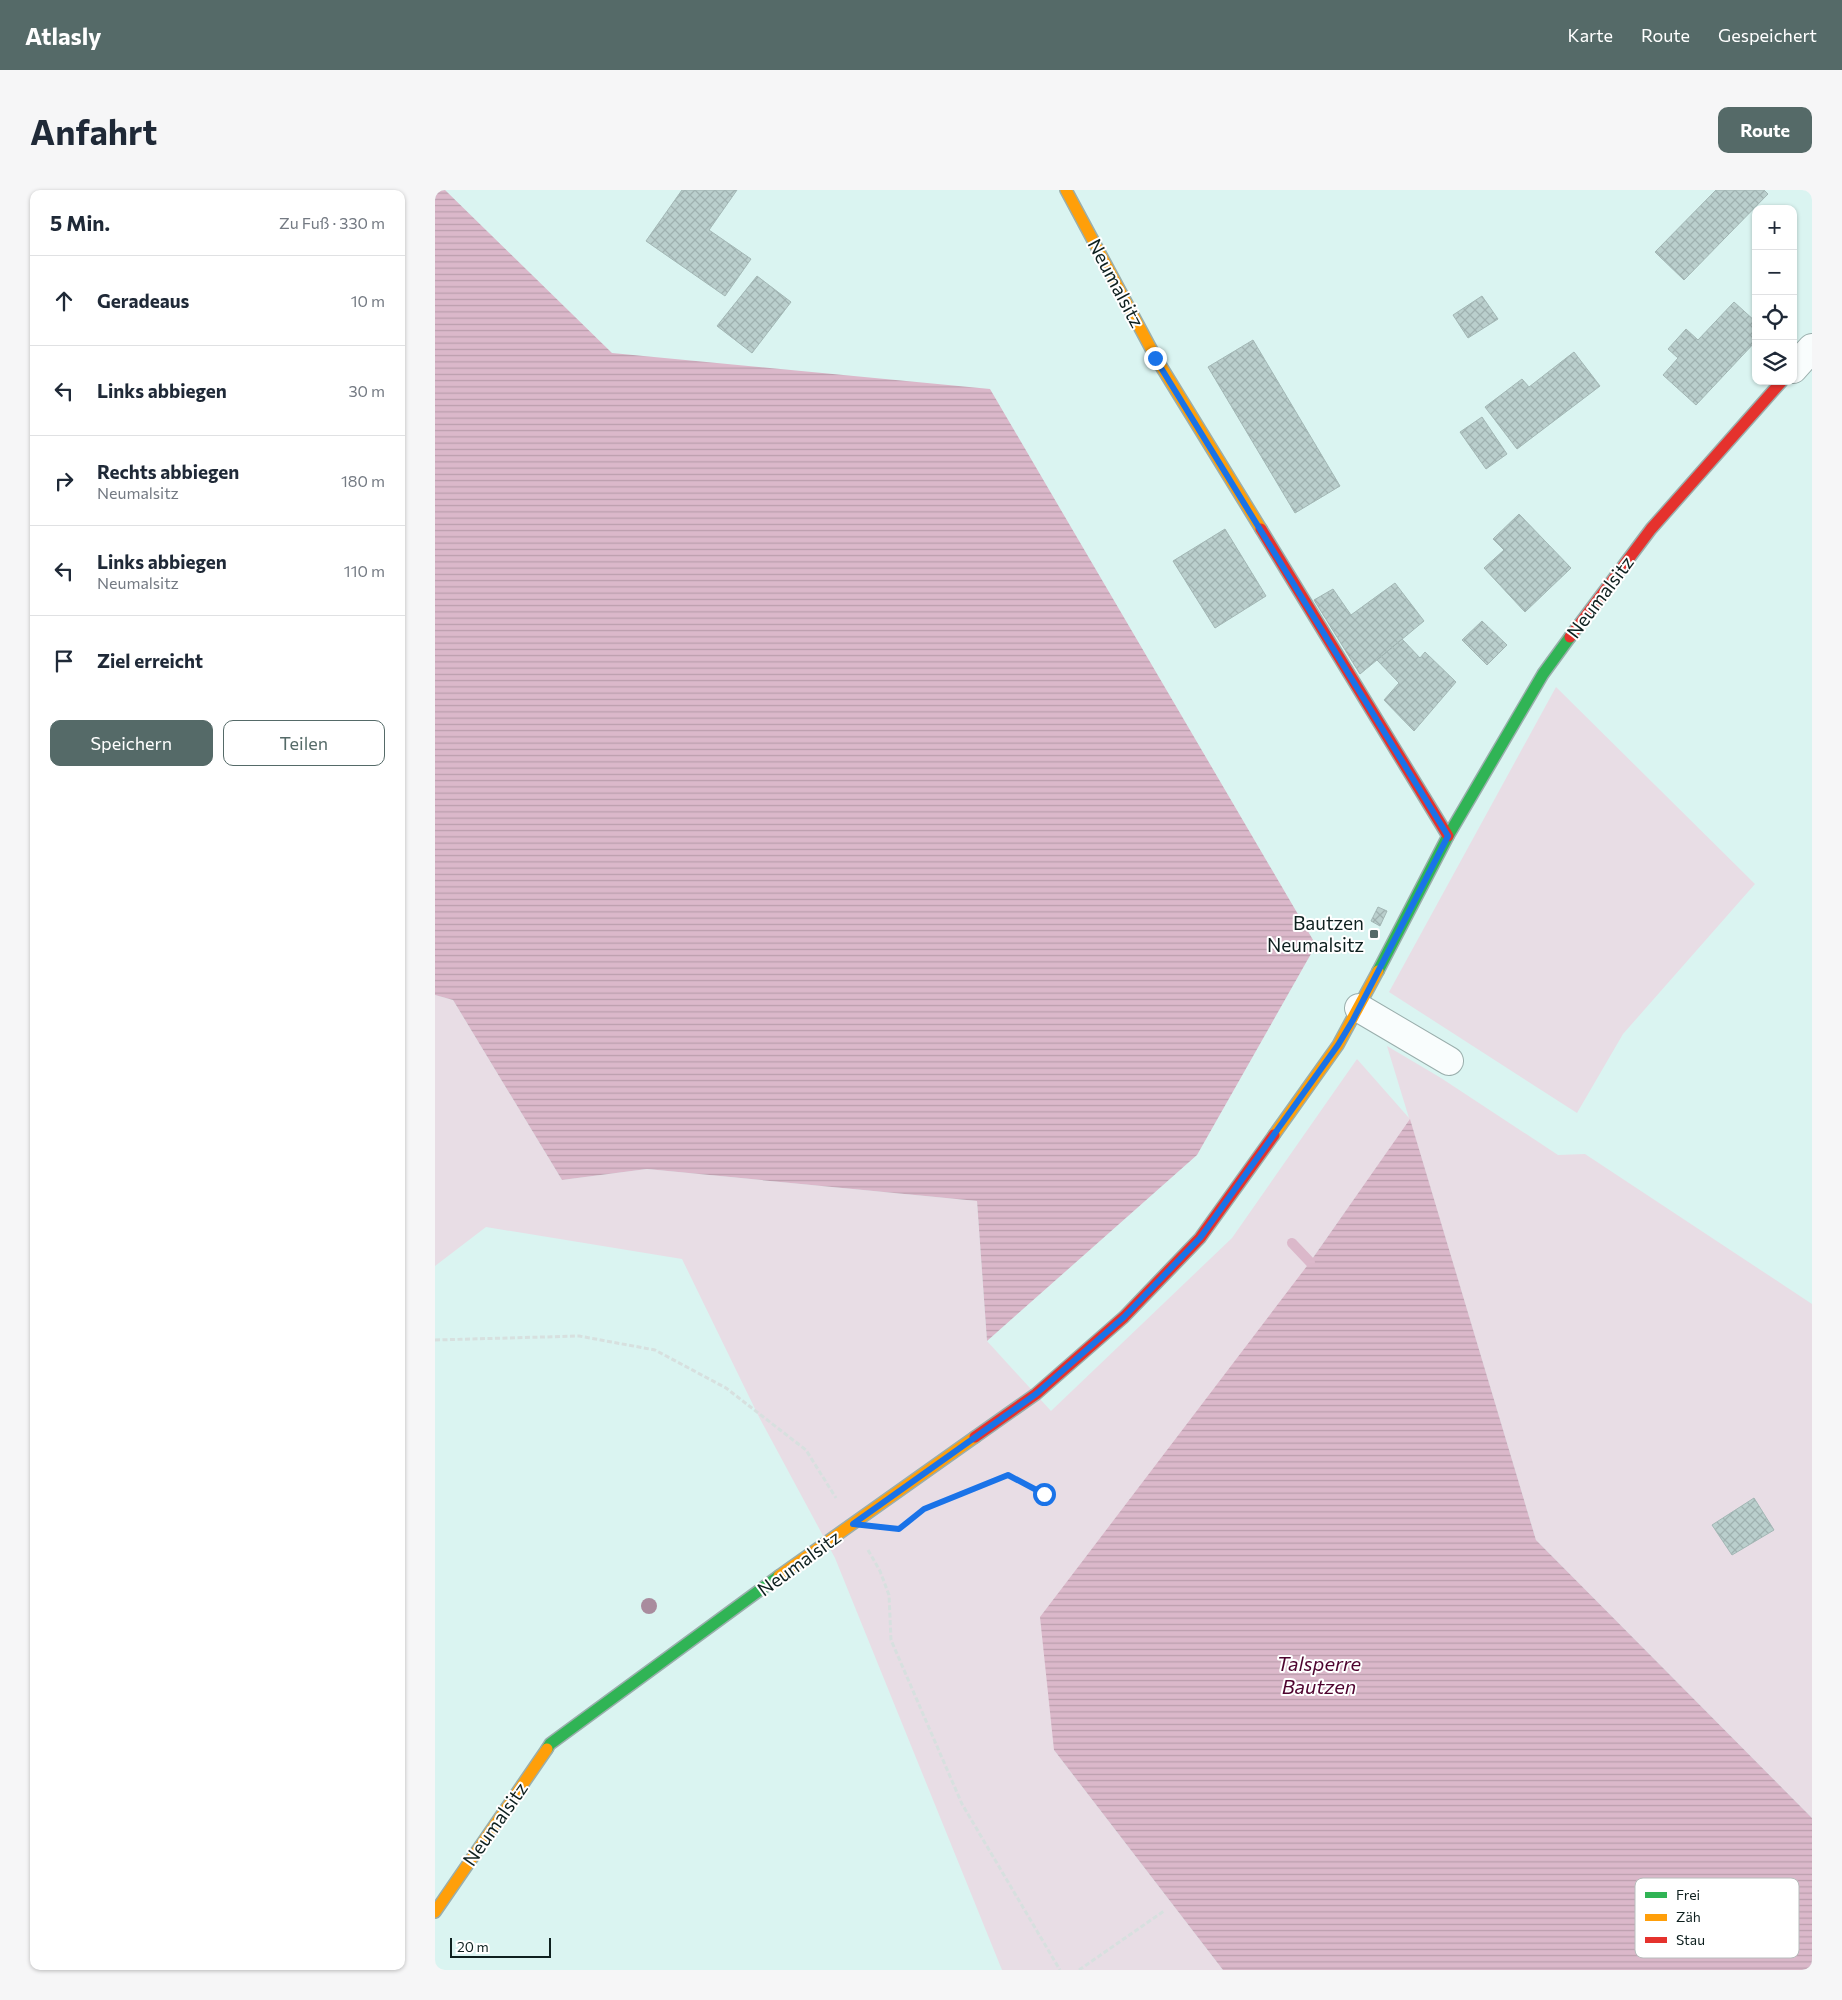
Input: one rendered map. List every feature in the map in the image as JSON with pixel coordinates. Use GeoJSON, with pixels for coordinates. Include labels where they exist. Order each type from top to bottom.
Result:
{"type":"FeatureCollection","features":[{"type":"Feature","properties":{"kind":"street","name":"Neumalsitz"},"geometry":{"type":"LineString","coordinates":[[1066,190],[1155,358],[1448,836]]}},
{"type":"Feature","properties":{"kind":"street"},"geometry":{"type":"LineString","coordinates":[[1797,365],[1812,348]]}},
{"type":"Feature","properties":{"kind":"street","name":"Neumalsitz"},"geometry":{"type":"LineString","coordinates":[[435,1912],[550,1744],[1036,1394],[1124,1317],[1200,1238],[1338,1045],[1448,836],[1543,674],[1651,529],[1778,385]]}},
{"type":"Feature","properties":{"kind":"street"},"geometry":{"type":"LineString","coordinates":[[1359,1008],[1449,1061]]}},
{"type":"Feature","properties":{"kind":"path"},"geometry":{"type":"LineString","coordinates":[[435,1340],[579,1336],[655,1350],[726,1388],[806,1450],[880,1571],[889,1595],[891,1640],[962,1804],[1060,1970]]}},
{"type":"Feature","properties":{"kind":"path"},"geometry":{"type":"LineString","coordinates":[[932,1506],[1008,1475],[1044,1494]]}},
{"type":"Feature","properties":{"kind":"path"},"geometry":{"type":"LineString","coordinates":[[1079,1970],[1164,1911]]}},
{"type":"Feature","properties":{"kind":"shaded area"},"geometry":{"type":"Polygon","coordinates":[[[1556,687],[1755,884],[1623,1034],[1577,1113],[1389,992],[1556,687]]]}},
{"type":"Feature","properties":{"kind":"shaded area"},"geometry":{"type":"Polygon","coordinates":[[[435,995],[453,1000],[562,1180],[647,1169],[977,1201],[987,1341],[1051,1411],[1232,1238],[1357,1059],[1409,1118],[1387,1046],[1441,1078],[1558,1155],[1585,1154],[1812,1304],[1812,1818],[1536,1540],[1410,1120],[1310,1262],[1054,1750],[1223,1970],[1002,1970],[835,1558],[758,1415],[682,1259],[486,1227],[435,1266],[435,995]]]}},
{"type":"Feature","properties":{"kind":"water"},"geometry":{"type":"Polygon","coordinates":[[[435,190],[445,190],[612,353],[990,389],[1316,945],[1197,1155],[987,1341],[977,1201],[647,1169],[562,1180],[453,1000],[435,995],[435,190]]]}},
{"type":"Feature","properties":{"kind":"water","name":"Talsperre Bautzen"},"geometry":{"type":"Polygon","coordinates":[[[1410,1119],[1536,1540],[1812,1818],[1812,1970],[1223,1970],[1054,1750],[1040,1617],[1310,1262],[1410,1119]]]}},
{"type":"Feature","properties":{"kind":"building"},"geometry":{"type":"Polygon","coordinates":[[[682,190],[737,190],[709,230],[751,259],[725,296],[646,241],[682,190]]]}},
{"type":"Feature","properties":{"kind":"building"},"geometry":{"type":"Polygon","coordinates":[[[1716,190],[1764,190],[1768,194],[1757,205],[1752,205],[1752,210],[1684,280],[1655,252],[1716,190]]]}},
{"type":"Feature","properties":{"kind":"building"},"geometry":{"type":"Polygon","coordinates":[[[757,276],[791,302],[752,353],[717,326],[757,276]]]}},
{"type":"Feature","properties":{"kind":"building"},"geometry":{"type":"Polygon","coordinates":[[[1482,296],[1498,319],[1468,338],[1453,315],[1482,296]]]}},
{"type":"Feature","properties":{"kind":"building"},"geometry":{"type":"Polygon","coordinates":[[[1734,302],[1752,318],[1752,345],[1696,405],[1663,375],[1678,358],[1668,349],[1686,329],[1698,340],[1734,302]]]}},
{"type":"Feature","properties":{"kind":"building"},"geometry":{"type":"Polygon","coordinates":[[[1253,340],[1340,486],[1295,513],[1208,367],[1253,340]]]}},
{"type":"Feature","properties":{"kind":"building"},"geometry":{"type":"Polygon","coordinates":[[[1574,352],[1600,386],[1517,449],[1485,407],[1522,379],[1529,387],[1574,352]]]}},
{"type":"Feature","properties":{"kind":"building"},"geometry":{"type":"Polygon","coordinates":[[[1482,417],[1507,454],[1486,469],[1460,432],[1482,417]]]}},
{"type":"Feature","properties":{"kind":"building"},"geometry":{"type":"Polygon","coordinates":[[[1519,514],[1571,568],[1525,612],[1484,568],[1504,550],[1493,539],[1519,514]]]}},
{"type":"Feature","properties":{"kind":"building"},"geometry":{"type":"Polygon","coordinates":[[[1225,529],[1266,596],[1215,628],[1173,561],[1225,529]]]}},
{"type":"Feature","properties":{"kind":"building"},"geometry":{"type":"Polygon","coordinates":[[[1395,583],[1424,621],[1360,674],[1314,600],[1333,589],[1351,615],[1395,583]]]}},
{"type":"Feature","properties":{"kind":"building"},"geometry":{"type":"Polygon","coordinates":[[[1482,621],[1507,645],[1487,665],[1462,640],[1482,621]]]}},
{"type":"Feature","properties":{"kind":"building"},"geometry":{"type":"Polygon","coordinates":[[[1402,639],[1420,658],[1425,652],[1456,682],[1414,731],[1384,700],[1399,683],[1377,660],[1402,639]]]}},
{"type":"Feature","properties":{"kind":"building"},"geometry":{"type":"Polygon","coordinates":[[[1378,907],[1387,911],[1380,926],[1371,921],[1378,907]]]}},
{"type":"Feature","properties":{"kind":"building"},"geometry":{"type":"Polygon","coordinates":[[[1754,1498],[1774,1530],[1732,1555],[1712,1525],[1754,1498]]]}},
{"type":"Feature","properties":{"kind":"waterway"},"geometry":{"type":"LineString","coordinates":[[1292,1243],[1310,1262]]}},
{"type":"Feature","properties":{"kind":"traffic: fast"},"geometry":{"type":"LineString","coordinates":[[1378,971],[1448,836],[1543,674],[1570,637]]}},
{"type":"Feature","properties":{"kind":"traffic: fast"},"geometry":{"type":"LineString","coordinates":[[547,1749],[550,1744],[779,1576]]}},
{"type":"Feature","properties":{"kind":"traffic: slow"},"geometry":{"type":"LineString","coordinates":[[1066,190],[1156,358],[1261,529]]}},
{"type":"Feature","properties":{"kind":"traffic: slow"},"geometry":{"type":"LineString","coordinates":[[1274,1135],[1338,1045],[1378,971]]}},
{"type":"Feature","properties":{"kind":"traffic: slow"},"geometry":{"type":"LineString","coordinates":[[779,1576],[975,1437]]}},
{"type":"Feature","properties":{"kind":"traffic: slow"},"geometry":{"type":"LineString","coordinates":[[435,1912],[547,1749]]}},
{"type":"Feature","properties":{"kind":"traffic: jam"},"geometry":{"type":"LineString","coordinates":[[1570,637],[1651,529],[1778,385]]}},
{"type":"Feature","properties":{"kind":"traffic: jam"},"geometry":{"type":"LineString","coordinates":[[1261,529],[1448,836]]}},
{"type":"Feature","properties":{"kind":"traffic: jam"},"geometry":{"type":"LineString","coordinates":[[975,1437],[1036,1394],[1124,1317],[1200,1238],[1274,1135]]}},
{"type":"Feature","properties":{"kind":"place","name":"Bautzen Neumalsitz"},"geometry":{"type":"Point","coordinates":[1374,934]}},
{"type":"Feature","properties":{"kind":"route"},"geometry":{"type":"LineString","coordinates":[[1044,1494],[1008,1475],[924,1509],[899,1529],[853,1524],[1036,1394],[1124,1317],[1200,1238],[1338,1045],[1353,1020],[1448,836],[1155,358]]}}]}
